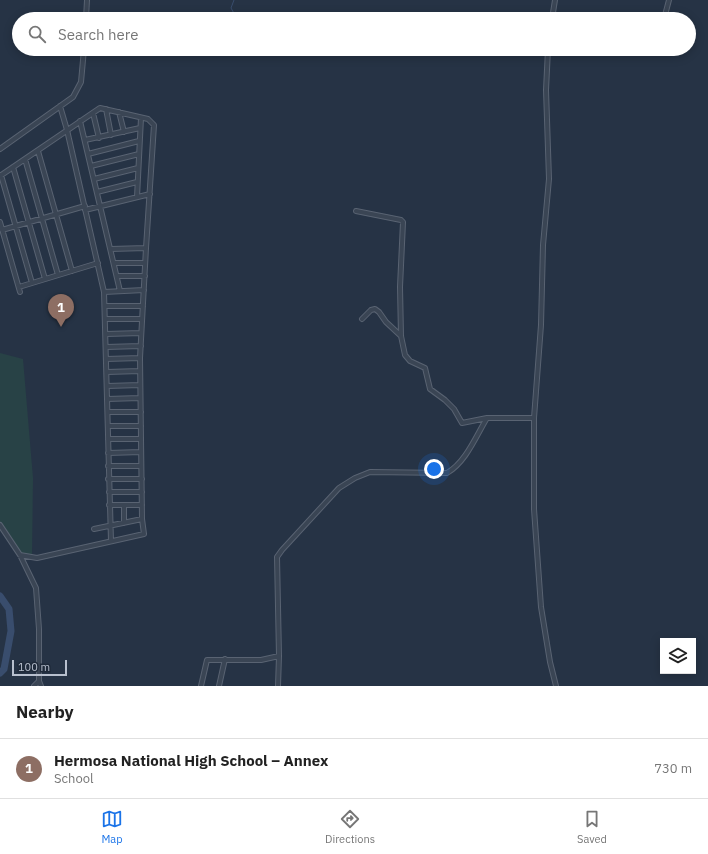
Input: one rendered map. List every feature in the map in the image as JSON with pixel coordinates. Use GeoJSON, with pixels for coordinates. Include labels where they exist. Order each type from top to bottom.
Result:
{"type":"FeatureCollection","features":[{"type":"Feature","properties":{"kind":"street"},"geometry":{"type":"LineString","coordinates":[[86,12],[87,0]]}},
{"type":"Feature","properties":{"kind":"street"},"geometry":{"type":"LineString","coordinates":[[553,12],[555,0]]}},
{"type":"Feature","properties":{"kind":"street"},"geometry":{"type":"LineString","coordinates":[[666,12],[669,0]]}},
{"type":"Feature","properties":{"kind":"street"},"geometry":{"type":"LineString","coordinates":[[0,149],[73,97],[81,82],[83,56]]}},
{"type":"Feature","properties":{"kind":"street"},"geometry":{"type":"LineString","coordinates":[[548,56],[546,90],[548,179],[543,245],[541,325],[534,418],[534,509],[541,607],[550,662],[556,686]]}},
{"type":"Feature","properties":{"kind":"street"},"geometry":{"type":"LineString","coordinates":[[60,106],[98,263],[106,306],[108,479],[109,526],[111,541]]}},
{"type":"Feature","properties":{"kind":"street"},"geometry":{"type":"LineString","coordinates":[[20,555],[38,558],[144,534],[142,519],[140,358],[154,124],[148,119],[100,108],[1,176],[32,283]]}},
{"type":"Feature","properties":{"kind":"street"},"geometry":{"type":"LineString","coordinates":[[106,109],[111,135]]}},
{"type":"Feature","properties":{"kind":"street"},"geometry":{"type":"LineString","coordinates":[[119,112],[124,132]]}},
{"type":"Feature","properties":{"kind":"street"},"geometry":{"type":"LineString","coordinates":[[93,113],[99,138]]}},
{"type":"Feature","properties":{"kind":"street"},"geometry":{"type":"LineString","coordinates":[[137,197],[141,118]]}},
{"type":"Feature","properties":{"kind":"street"},"geometry":{"type":"LineString","coordinates":[[80,121],[118,276],[120,291]]}},
{"type":"Feature","properties":{"kind":"street"},"geometry":{"type":"LineString","coordinates":[[85,140],[140,128]]}},
{"type":"Feature","properties":{"kind":"street"},"geometry":{"type":"LineString","coordinates":[[88,154],[139,141]]}},
{"type":"Feature","properties":{"kind":"street"},"geometry":{"type":"LineString","coordinates":[[38,151],[72,271]]}},
{"type":"Feature","properties":{"kind":"street"},"geometry":{"type":"LineString","coordinates":[[91,166],[138,154]]}},
{"type":"Feature","properties":{"kind":"street"},"geometry":{"type":"LineString","coordinates":[[25,159],[58,275]]}},
{"type":"Feature","properties":{"kind":"street"},"geometry":{"type":"LineString","coordinates":[[13,167],[45,279]]}},
{"type":"Feature","properties":{"kind":"street"},"geometry":{"type":"LineString","coordinates":[[94,179],[138,168]]}},
{"type":"Feature","properties":{"kind":"street"},"geometry":{"type":"LineString","coordinates":[[97,192],[137,182]]}},
{"type":"Feature","properties":{"kind":"street"},"geometry":{"type":"LineString","coordinates":[[2,230],[41,218],[150,194]]}},
{"type":"Feature","properties":{"kind":"street"},"geometry":{"type":"LineString","coordinates":[[356,211],[401,220],[403,222],[400,287],[401,336],[405,355],[410,361],[425,368],[430,389],[454,409],[462,423],[487,418],[534,418]]}},
{"type":"Feature","properties":{"kind":"street"},"geometry":{"type":"LineString","coordinates":[[0,222],[20,292]]}},
{"type":"Feature","properties":{"kind":"street"},"geometry":{"type":"LineString","coordinates":[[111,249],[146,248]]}},
{"type":"Feature","properties":{"kind":"street"},"geometry":{"type":"LineString","coordinates":[[19,287],[98,263]]}},
{"type":"Feature","properties":{"kind":"street"},"geometry":{"type":"LineString","coordinates":[[114,263],[145,263]]}},
{"type":"Feature","properties":{"kind":"street"},"geometry":{"type":"LineString","coordinates":[[118,276],[145,276]]}},
{"type":"Feature","properties":{"kind":"street"},"geometry":{"type":"LineString","coordinates":[[104,292],[144,290]]}},
{"type":"Feature","properties":{"kind":"street"},"geometry":{"type":"LineString","coordinates":[[106,306],[143,306]]}},
{"type":"Feature","properties":{"kind":"street"},"geometry":{"type":"LineString","coordinates":[[362,319],[371,310],[375,309],[401,336]]}},
{"type":"Feature","properties":{"kind":"street"},"geometry":{"type":"LineString","coordinates":[[106,320],[142,319]]}},
{"type":"Feature","properties":{"kind":"street"},"geometry":{"type":"LineString","coordinates":[[106,334],[141,333]]}},
{"type":"Feature","properties":{"kind":"street"},"geometry":{"type":"LineString","coordinates":[[106,347],[141,346]]}},
{"type":"Feature","properties":{"kind":"street"},"geometry":{"type":"LineString","coordinates":[[106,359],[140,358]]}},
{"type":"Feature","properties":{"kind":"street"},"geometry":{"type":"LineString","coordinates":[[106,372],[140,371]]}},
{"type":"Feature","properties":{"kind":"street"},"geometry":{"type":"LineString","coordinates":[[107,386],[140,385]]}},
{"type":"Feature","properties":{"kind":"street"},"geometry":{"type":"LineString","coordinates":[[108,399],[140,398]]}},
{"type":"Feature","properties":{"kind":"street"},"geometry":{"type":"LineString","coordinates":[[108,412],[141,412]]}},
{"type":"Feature","properties":{"kind":"street"},"geometry":{"type":"LineString","coordinates":[[278,686],[279,656],[276,564],[277,557],[282,550],[339,488],[355,478],[370,472],[447,473],[454,469],[467,452],[487,418]]}},
{"type":"Feature","properties":{"kind":"street"},"geometry":{"type":"LineString","coordinates":[[108,426],[141,426]]}},
{"type":"Feature","properties":{"kind":"street"},"geometry":{"type":"LineString","coordinates":[[108,439],[141,439]]}},
{"type":"Feature","properties":{"kind":"street"},"geometry":{"type":"LineString","coordinates":[[108,453],[141,452]]}},
{"type":"Feature","properties":{"kind":"street"},"geometry":{"type":"LineString","coordinates":[[108,466],[142,466]]}},
{"type":"Feature","properties":{"kind":"street"},"geometry":{"type":"LineString","coordinates":[[108,479],[142,479]]}},
{"type":"Feature","properties":{"kind":"street"},"geometry":{"type":"LineString","coordinates":[[109,492],[142,492]]}},
{"type":"Feature","properties":{"kind":"street"},"geometry":{"type":"LineString","coordinates":[[109,505],[142,505]]}},
{"type":"Feature","properties":{"kind":"street"},"geometry":{"type":"LineString","coordinates":[[124,505],[124,522]]}},
{"type":"Feature","properties":{"kind":"street"},"geometry":{"type":"LineString","coordinates":[[94,528],[142,519]]}},
{"type":"Feature","properties":{"kind":"street"},"geometry":{"type":"LineString","coordinates":[[0,525],[20,555],[36,588],[39,630],[40,684],[34,686]]}},
{"type":"Feature","properties":{"kind":"street"},"geometry":{"type":"LineString","coordinates":[[201,686],[208,660],[260,660],[279,656]]}},
{"type":"Feature","properties":{"kind":"street"},"geometry":{"type":"LineString","coordinates":[[219,686],[225,659]]}},
{"type":"Feature","properties":{"kind":"green space"},"geometry":{"type":"Polygon","coordinates":[[[0,353],[23,359],[33,478],[32,556],[22,555],[0,528],[0,353]]]}},
{"type":"Feature","properties":{"kind":"waterway"},"geometry":{"type":"LineString","coordinates":[[233,12],[231,8],[234,0]]}},
{"type":"Feature","properties":{"kind":"waterway"},"geometry":{"type":"LineString","coordinates":[[0,596],[9,609],[11,631],[4,669],[0,673]]}},
{"type":"Feature","properties":{"kind":"place","name":"Hermosa National High School – Annex"},"geometry":{"type":"Point","coordinates":[61,327]}}]}
